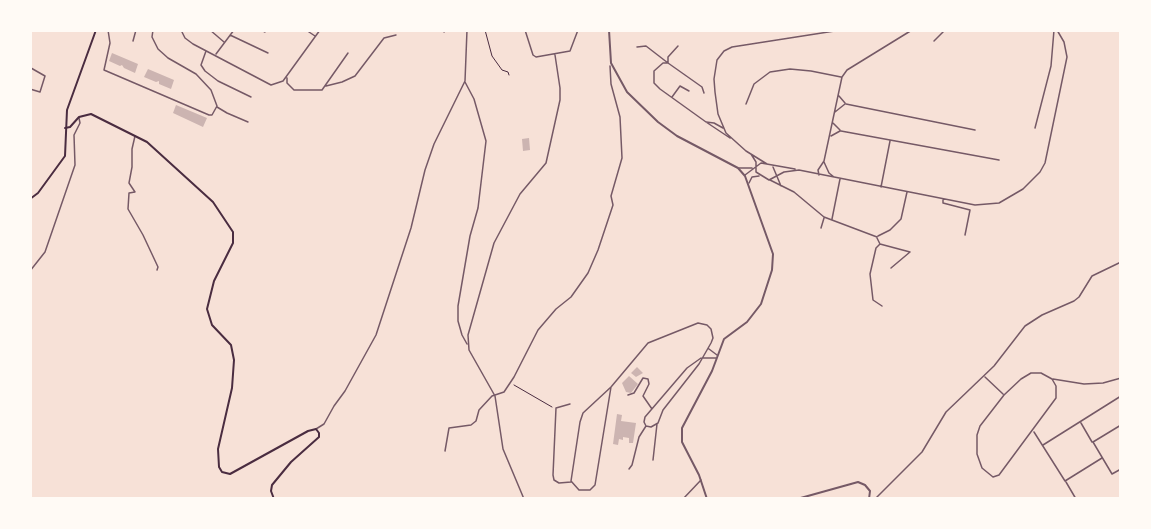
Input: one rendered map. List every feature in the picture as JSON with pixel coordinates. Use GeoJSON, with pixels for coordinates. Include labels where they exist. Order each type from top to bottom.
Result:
{"type":"FeatureCollection","features":[{"type":"Feature","properties":{"kind":"main road"},"geometry":{"type":"LineString","coordinates":[[30,199],[39,193],[65,156],[67,110],[94,31]]}},
{"type":"Feature","properties":{"kind":"main road"},"geometry":{"type":"LineString","coordinates":[[65,128],[70,127],[79,117],[91,114],[136,136],[157,151],[213,202],[233,232],[233,243],[213,280],[207,309],[212,325],[231,345],[234,360],[233,380],[218,449],[220,470],[225,473],[233,472],[308,431],[316,429],[320,433],[319,437],[291,462],[272,485],[271,491],[274,499]]}},
{"type":"Feature","properties":{"kind":"street"},"geometry":{"type":"LineString","coordinates":[[108,30],[110,43],[104,70],[209,115],[212,115],[217,106]]}},
{"type":"Feature","properties":{"kind":"street"},"geometry":{"type":"LineString","coordinates":[[133,41],[136,30]]}},
{"type":"Feature","properties":{"kind":"street"},"geometry":{"type":"LineString","coordinates":[[153,30],[152,37],[164,55],[196,74],[210,90],[217,106],[226,113],[248,122]]}},
{"type":"Feature","properties":{"kind":"street"},"geometry":{"type":"LineString","coordinates":[[181,30],[189,41],[272,85],[283,81],[320,30]]}},
{"type":"Feature","properties":{"kind":"street"},"geometry":{"type":"LineString","coordinates":[[210,30],[224,42]]}},
{"type":"Feature","properties":{"kind":"street"},"geometry":{"type":"LineString","coordinates":[[216,55],[234,30]]}},
{"type":"Feature","properties":{"kind":"street"},"geometry":{"type":"LineString","coordinates":[[261,30],[265,32]]}},
{"type":"Feature","properties":{"kind":"street"},"geometry":{"type":"LineString","coordinates":[[306,30],[316,36]]}},
{"type":"Feature","properties":{"kind":"street"},"geometry":{"type":"LineString","coordinates":[[442,30],[444,32],[447,30]]}},
{"type":"Feature","properties":{"kind":"street"},"geometry":{"type":"LineString","coordinates":[[316,429],[324,424],[376,335],[411,228],[425,170],[434,144],[465,81],[467,30]]}},
{"type":"Feature","properties":{"kind":"street"},"geometry":{"type":"LineString","coordinates":[[525,30],[535,57],[570,51],[578,30]]}},
{"type":"Feature","properties":{"kind":"street"},"geometry":{"type":"LineString","coordinates":[[445,451],[449,428],[474,423],[482,407],[492,396],[504,392],[538,330],[570,297],[588,273],[598,250],[613,205],[611,196],[620,172],[623,146],[620,117],[609,70],[611,63],[609,30]]}},
{"type":"Feature","properties":{"kind":"street"},"geometry":{"type":"LineString","coordinates":[[731,139],[718,114],[714,79],[715,66],[724,51],[732,47],[841,30]]}},
{"type":"Feature","properties":{"kind":"street"},"geometry":{"type":"LineString","coordinates":[[809,173],[818,170],[824,161],[842,77],[847,70],[912,30]]}},
{"type":"Feature","properties":{"kind":"street"},"geometry":{"type":"LineString","coordinates":[[934,41],[945,30]]}},
{"type":"Feature","properties":{"kind":"street"},"geometry":{"type":"LineString","coordinates":[[1035,128],[1051,66],[1055,30]]}},
{"type":"Feature","properties":{"kind":"street"},"geometry":{"type":"LineString","coordinates":[[745,176],[761,163],[975,205],[999,203],[1023,189],[1043,168],[1047,158],[1067,57],[1064,42],[1055,30]]}},
{"type":"Feature","properties":{"kind":"street"},"geometry":{"type":"LineString","coordinates":[[326,86],[355,76],[384,38],[396,34]]}},
{"type":"Feature","properties":{"kind":"street"},"geometry":{"type":"LineString","coordinates":[[230,35],[268,53]]}},
{"type":"Feature","properties":{"kind":"street"},"geometry":{"type":"LineString","coordinates":[[637,47],[646,46],[702,87],[704,93]]}},
{"type":"Feature","properties":{"kind":"street"},"geometry":{"type":"LineString","coordinates":[[668,63],[668,57],[678,46]]}},
{"type":"Feature","properties":{"kind":"street"},"geometry":{"type":"LineString","coordinates":[[206,51],[201,65],[205,71],[218,81],[251,97]]}},
{"type":"Feature","properties":{"kind":"street"},"geometry":{"type":"LineString","coordinates":[[286,77],[287,83],[298,90],[322,90],[348,53]]}},
{"type":"Feature","properties":{"kind":"street"},"geometry":{"type":"LineString","coordinates":[[467,344],[494,243],[520,194],[546,163],[560,100],[555,55]]}},
{"type":"Feature","properties":{"kind":"street"},"geometry":{"type":"LineString","coordinates":[[611,63],[627,92],[658,122],[677,136],[738,168],[745,176],[771,247],[773,264],[764,298],[757,312],[728,336],[716,356],[714,366],[680,434],[701,480],[706,499]]}},
{"type":"Feature","properties":{"kind":"street"},"geometry":{"type":"LineString","coordinates":[[668,63],[663,63],[654,71],[654,83],[671,98],[767,164]]}},
{"type":"Feature","properties":{"kind":"street"},"geometry":{"type":"LineString","coordinates":[[30,89],[40,92],[45,76],[31,68]]}},
{"type":"Feature","properties":{"kind":"street"},"geometry":{"type":"LineString","coordinates":[[746,104],[754,84],[770,72],[790,69],[842,77]]}},
{"type":"Feature","properties":{"kind":"street"},"geometry":{"type":"LineString","coordinates":[[465,81],[474,99],[486,141],[478,208],[470,236],[458,306],[458,321],[469,350],[495,396],[503,449],[524,499]]}},
{"type":"Feature","properties":{"kind":"street"},"geometry":{"type":"LineString","coordinates":[[671,98],[680,86],[689,91]]}},
{"type":"Feature","properties":{"kind":"street"},"geometry":{"type":"LineString","coordinates":[[838,94],[846,104],[975,130]]}},
{"type":"Feature","properties":{"kind":"street"},"geometry":{"type":"LineString","coordinates":[[834,112],[846,104]]}},
{"type":"Feature","properties":{"kind":"street"},"geometry":{"type":"LineString","coordinates":[[714,123],[718,114]]}},
{"type":"Feature","properties":{"kind":"street"},"geometry":{"type":"LineString","coordinates":[[30,271],[45,252],[75,165],[74,135],[80,123],[79,117]]}},
{"type":"Feature","properties":{"kind":"street"},"geometry":{"type":"LineString","coordinates":[[706,122],[724,128]]}},
{"type":"Feature","properties":{"kind":"street"},"geometry":{"type":"LineString","coordinates":[[833,123],[841,131],[999,160]]}},
{"type":"Feature","properties":{"kind":"street"},"geometry":{"type":"LineString","coordinates":[[830,136],[841,131]]}},
{"type":"Feature","properties":{"kind":"street"},"geometry":{"type":"LineString","coordinates":[[136,136],[132,149],[129,183],[135,192],[129,193],[128,209],[143,235],[158,267],[157,270]]}},
{"type":"Feature","properties":{"kind":"street"},"geometry":{"type":"LineString","coordinates":[[881,187],[890,140]]}},
{"type":"Feature","properties":{"kind":"street"},"geometry":{"type":"LineString","coordinates":[[751,154],[756,172],[760,176],[794,192],[824,217],[877,237],[880,244]]}},
{"type":"Feature","properties":{"kind":"street"},"geometry":{"type":"LineString","coordinates":[[824,161],[827,170]]}},
{"type":"Feature","properties":{"kind":"street"},"geometry":{"type":"LineString","coordinates":[[773,166],[782,187]]}},
{"type":"Feature","properties":{"kind":"street"},"geometry":{"type":"LineString","coordinates":[[738,168],[754,167]]}},
{"type":"Feature","properties":{"kind":"street"},"geometry":{"type":"LineString","coordinates":[[820,167],[835,177]]}},
{"type":"Feature","properties":{"kind":"street"},"geometry":{"type":"LineString","coordinates":[[769,180],[777,175],[799,170]]}},
{"type":"Feature","properties":{"kind":"street"},"geometry":{"type":"LineString","coordinates":[[818,170],[820,176]]}},
{"type":"Feature","properties":{"kind":"street"},"geometry":{"type":"LineString","coordinates":[[745,176],[760,176]]}},
{"type":"Feature","properties":{"kind":"street"},"geometry":{"type":"LineString","coordinates":[[749,184],[755,176]]}},
{"type":"Feature","properties":{"kind":"street"},"geometry":{"type":"LineString","coordinates":[[832,220],[840,178]]}},
{"type":"Feature","properties":{"kind":"street"},"geometry":{"type":"LineString","coordinates":[[877,237],[890,230],[901,219],[907,192]]}},
{"type":"Feature","properties":{"kind":"street"},"geometry":{"type":"LineString","coordinates":[[944,199],[943,203],[970,210],[965,235]]}},
{"type":"Feature","properties":{"kind":"street"},"geometry":{"type":"LineString","coordinates":[[821,228],[824,217]]}},
{"type":"Feature","properties":{"kind":"street"},"geometry":{"type":"LineString","coordinates":[[880,244],[910,252],[891,268]]}},
{"type":"Feature","properties":{"kind":"street"},"geometry":{"type":"LineString","coordinates":[[880,244],[876,248],[870,274],[873,300],[882,306]]}},
{"type":"Feature","properties":{"kind":"street"},"geometry":{"type":"LineString","coordinates":[[875,499],[921,452],[953,404],[1001,358],[1026,326],[1042,315],[1074,301],[1092,276],[1121,262]]}},
{"type":"Feature","properties":{"kind":"street"},"geometry":{"type":"LineString","coordinates":[[571,482],[583,413],[611,387],[644,346],[703,323],[711,329],[712,338],[709,348],[663,410],[658,423],[653,460]]}},
{"type":"Feature","properties":{"kind":"street"},"geometry":{"type":"LineString","coordinates":[[709,348],[716,356]]}},
{"type":"Feature","properties":{"kind":"street"},"geometry":{"type":"LineString","coordinates":[[705,353],[716,356]]}},
{"type":"Feature","properties":{"kind":"street"},"geometry":{"type":"LineString","coordinates":[[629,469],[639,437],[646,426],[645,417],[688,366],[702,358],[709,359],[716,356]]}},
{"type":"Feature","properties":{"kind":"street"},"geometry":{"type":"LineString","coordinates":[[709,359],[714,366]]}},
{"type":"Feature","properties":{"kind":"street"},"geometry":{"type":"LineString","coordinates":[[688,366],[693,371]]}},
{"type":"Feature","properties":{"kind":"street"},"geometry":{"type":"LineString","coordinates":[[1052,379],[1056,386],[1056,398],[999,476],[993,477],[982,468],[977,454],[977,435],[986,417],[1021,379],[1032,373],[1041,373],[1052,379],[1084,384],[1103,383],[1121,378]]}},
{"type":"Feature","properties":{"kind":"street"},"geometry":{"type":"LineString","coordinates":[[984,376],[1004,395]]}},
{"type":"Feature","properties":{"kind":"street"},"geometry":{"type":"LineString","coordinates":[[628,395],[634,393],[643,378],[648,379],[649,384],[643,396],[652,409]]}},
{"type":"Feature","properties":{"kind":"street"},"geometry":{"type":"LineString","coordinates":[[570,404],[556,408],[554,480],[559,483],[571,482],[579,490],[590,490],[595,486],[611,387]]}},
{"type":"Feature","properties":{"kind":"street"},"geometry":{"type":"LineString","coordinates":[[1042,445],[1121,396]]}},
{"type":"Feature","properties":{"kind":"street"},"geometry":{"type":"LineString","coordinates":[[1080,422],[1112,474],[1121,469]]}},
{"type":"Feature","properties":{"kind":"street"},"geometry":{"type":"LineString","coordinates":[[646,426],[658,423]]}},
{"type":"Feature","properties":{"kind":"street"},"geometry":{"type":"LineString","coordinates":[[1093,442],[1121,425]]}},
{"type":"Feature","properties":{"kind":"street"},"geometry":{"type":"LineString","coordinates":[[1033,431],[1076,499]]}},
{"type":"Feature","properties":{"kind":"street"},"geometry":{"type":"LineString","coordinates":[[1065,481],[1102,458]]}},
{"type":"Feature","properties":{"kind":"street"},"geometry":{"type":"LineString","coordinates":[[683,499],[701,480]]}},
{"type":"Feature","properties":{"kind":"street"},"geometry":{"type":"LineString","coordinates":[[797,499],[853,482],[865,485],[870,491],[869,499]]}},
{"type":"Feature","properties":{"kind":"path"},"geometry":{"type":"LineString","coordinates":[[484,30],[492,56],[502,70],[508,72],[509,75]]}},
{"type":"Feature","properties":{"kind":"path"},"geometry":{"type":"LineString","coordinates":[[510,382],[556,408]]}},
{"type":"Feature","properties":{"kind":"building"},"geometry":{"type":"Polygon","coordinates":[[[112,53],[138,64],[135,73],[122,65],[109,61],[112,53]]]}},
{"type":"Feature","properties":{"kind":"building"},"geometry":{"type":"Polygon","coordinates":[[[148,69],[174,80],[171,89],[159,84],[159,81],[144,77],[148,69]]]}},
{"type":"Feature","properties":{"kind":"building"},"geometry":{"type":"Polygon","coordinates":[[[176,105],[207,118],[203,127],[173,113],[176,105]]]}},
{"type":"Feature","properties":{"kind":"building"},"geometry":{"type":"Polygon","coordinates":[[[529,138],[530,150],[523,151],[522,139],[529,138]]]}},
{"type":"Feature","properties":{"kind":"building"},"geometry":{"type":"Polygon","coordinates":[[[637,367],[643,373],[636,377],[631,373],[637,367]]]}},
{"type":"Feature","properties":{"kind":"building"},"geometry":{"type":"Polygon","coordinates":[[[629,376],[638,384],[631,393],[626,392],[622,383],[629,376]]]}},
{"type":"Feature","properties":{"kind":"building"},"geometry":{"type":"Polygon","coordinates":[[[617,414],[622,415],[621,421],[636,423],[633,443],[629,443],[629,438],[623,437],[623,440],[619,439],[618,445],[613,444],[617,414]]]}}]}
